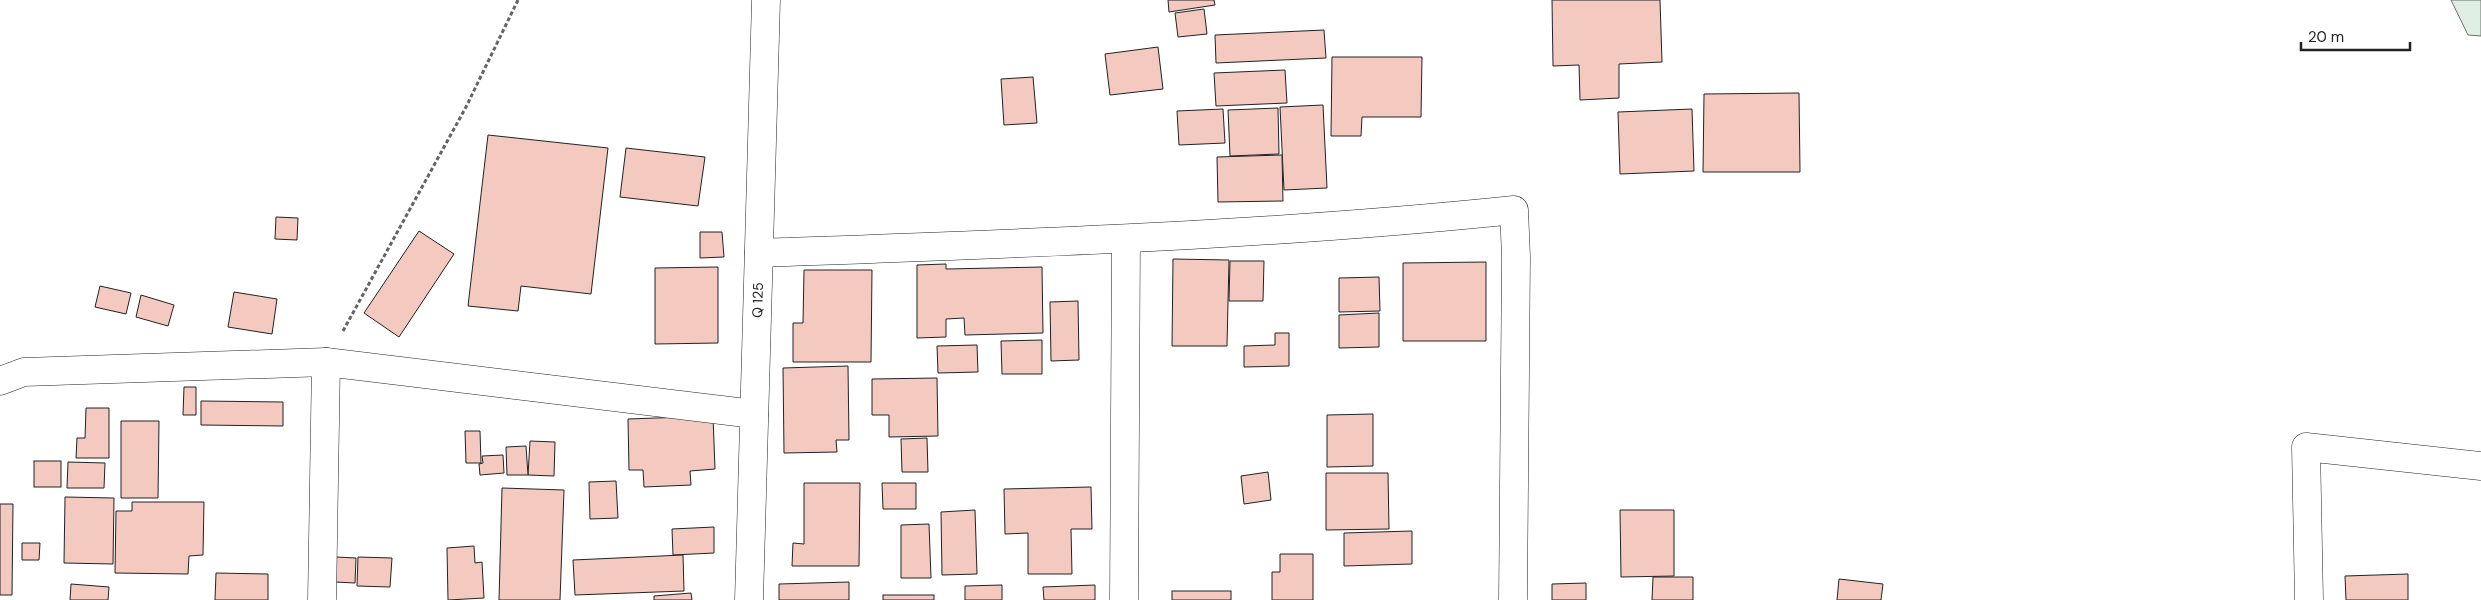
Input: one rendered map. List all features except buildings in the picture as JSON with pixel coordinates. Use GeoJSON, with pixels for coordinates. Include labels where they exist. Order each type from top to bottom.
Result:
{"type":"FeatureCollection","features":[{"type":"Feature","properties":{"kind":"street","name":"Q 125"},"geometry":{"type":"LineString","coordinates":[[749,600],[766,0]]}},
{"type":"Feature","properties":{"kind":"street"},"geometry":{"type":"LineString","coordinates":[[760,254],[1126,240],[1442,218],[1514,210],[1516,256],[1513,600]]}},
{"type":"Feature","properties":{"kind":"street"},"geometry":{"type":"LineString","coordinates":[[1124,600],[1126,240]]}},
{"type":"Feature","properties":{"kind":"street"},"geometry":{"type":"LineString","coordinates":[[0,381],[24,372],[326,362],[754,414]]}},
{"type":"Feature","properties":{"kind":"street"},"geometry":{"type":"LineString","coordinates":[[322,600],[326,362]]}},
{"type":"Feature","properties":{"kind":"street"},"geometry":{"type":"LineString","coordinates":[[2309,600],[2306,446],[2481,466]]}},
{"type":"Feature","properties":{"kind":"path"},"geometry":{"type":"LineString","coordinates":[[326,362],[466,107],[518,0]]}},
{"type":"Feature","properties":{"kind":"green space"},"geometry":{"type":"Polygon","coordinates":[[[2451,0],[2481,0],[2481,36],[2468,35],[2451,0]]]}}]}
